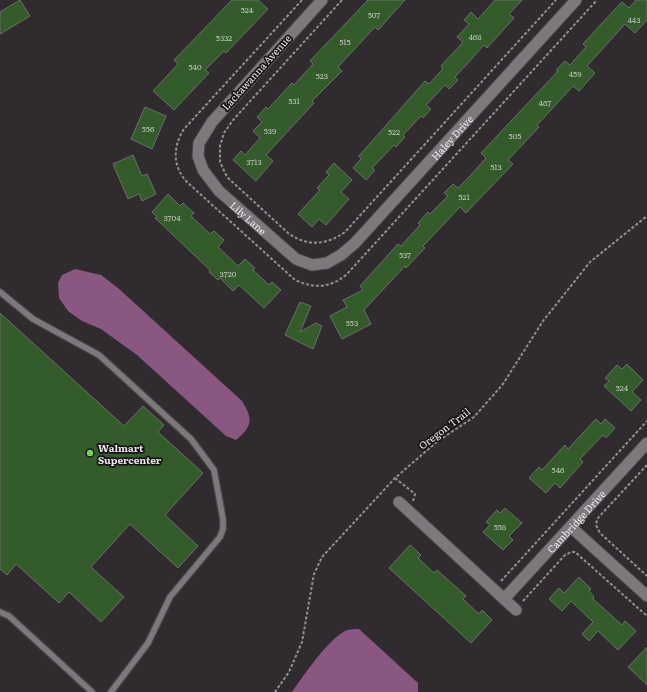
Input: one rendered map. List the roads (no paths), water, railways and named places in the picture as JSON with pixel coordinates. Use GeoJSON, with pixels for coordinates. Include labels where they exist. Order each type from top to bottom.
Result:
{"type":"FeatureCollection","features":[{"type":"Feature","properties":{"kind":"street","name":"Lackawanna Avenue"},"geometry":{"type":"LineString","coordinates":[[197,150],[202,135],[218,114],[322,0]]}},
{"type":"Feature","properties":{"kind":"street","name":"Haley Drive"},"geometry":{"type":"LineString","coordinates":[[320,265],[334,260],[355,243],[576,0]]}},
{"type":"Feature","properties":{"kind":"street","name":"Lily Lane"},"geometry":{"type":"LineString","coordinates":[[197,150],[199,163],[219,191],[289,254],[304,263],[320,265]]}},
{"type":"Feature","properties":{"kind":"street","name":"Cambridge Drive"},"geometry":{"type":"LineString","coordinates":[[504,599],[647,443]]}},
{"type":"Feature","properties":{"kind":"street"},"geometry":{"type":"LineString","coordinates":[[399,502],[504,599],[518,607]]}},
{"type":"Feature","properties":{"kind":"street"},"geometry":{"type":"LineString","coordinates":[[571,526],[647,596]]}},
{"type":"Feature","properties":{"kind":"lane"},"geometry":{"type":"LineString","coordinates":[[0,292],[33,319],[99,355],[191,439],[214,470],[223,519],[223,529],[220,537],[170,597],[148,643],[111,692]]}},
{"type":"Feature","properties":{"kind":"lane"},"geometry":{"type":"LineString","coordinates":[[0,612],[9,616],[92,692]]}},
{"type":"Feature","properties":{"kind":"place","name":"Walmart Supercenter"},"geometry":{"type":"Point","coordinates":[90,453]}}]}
